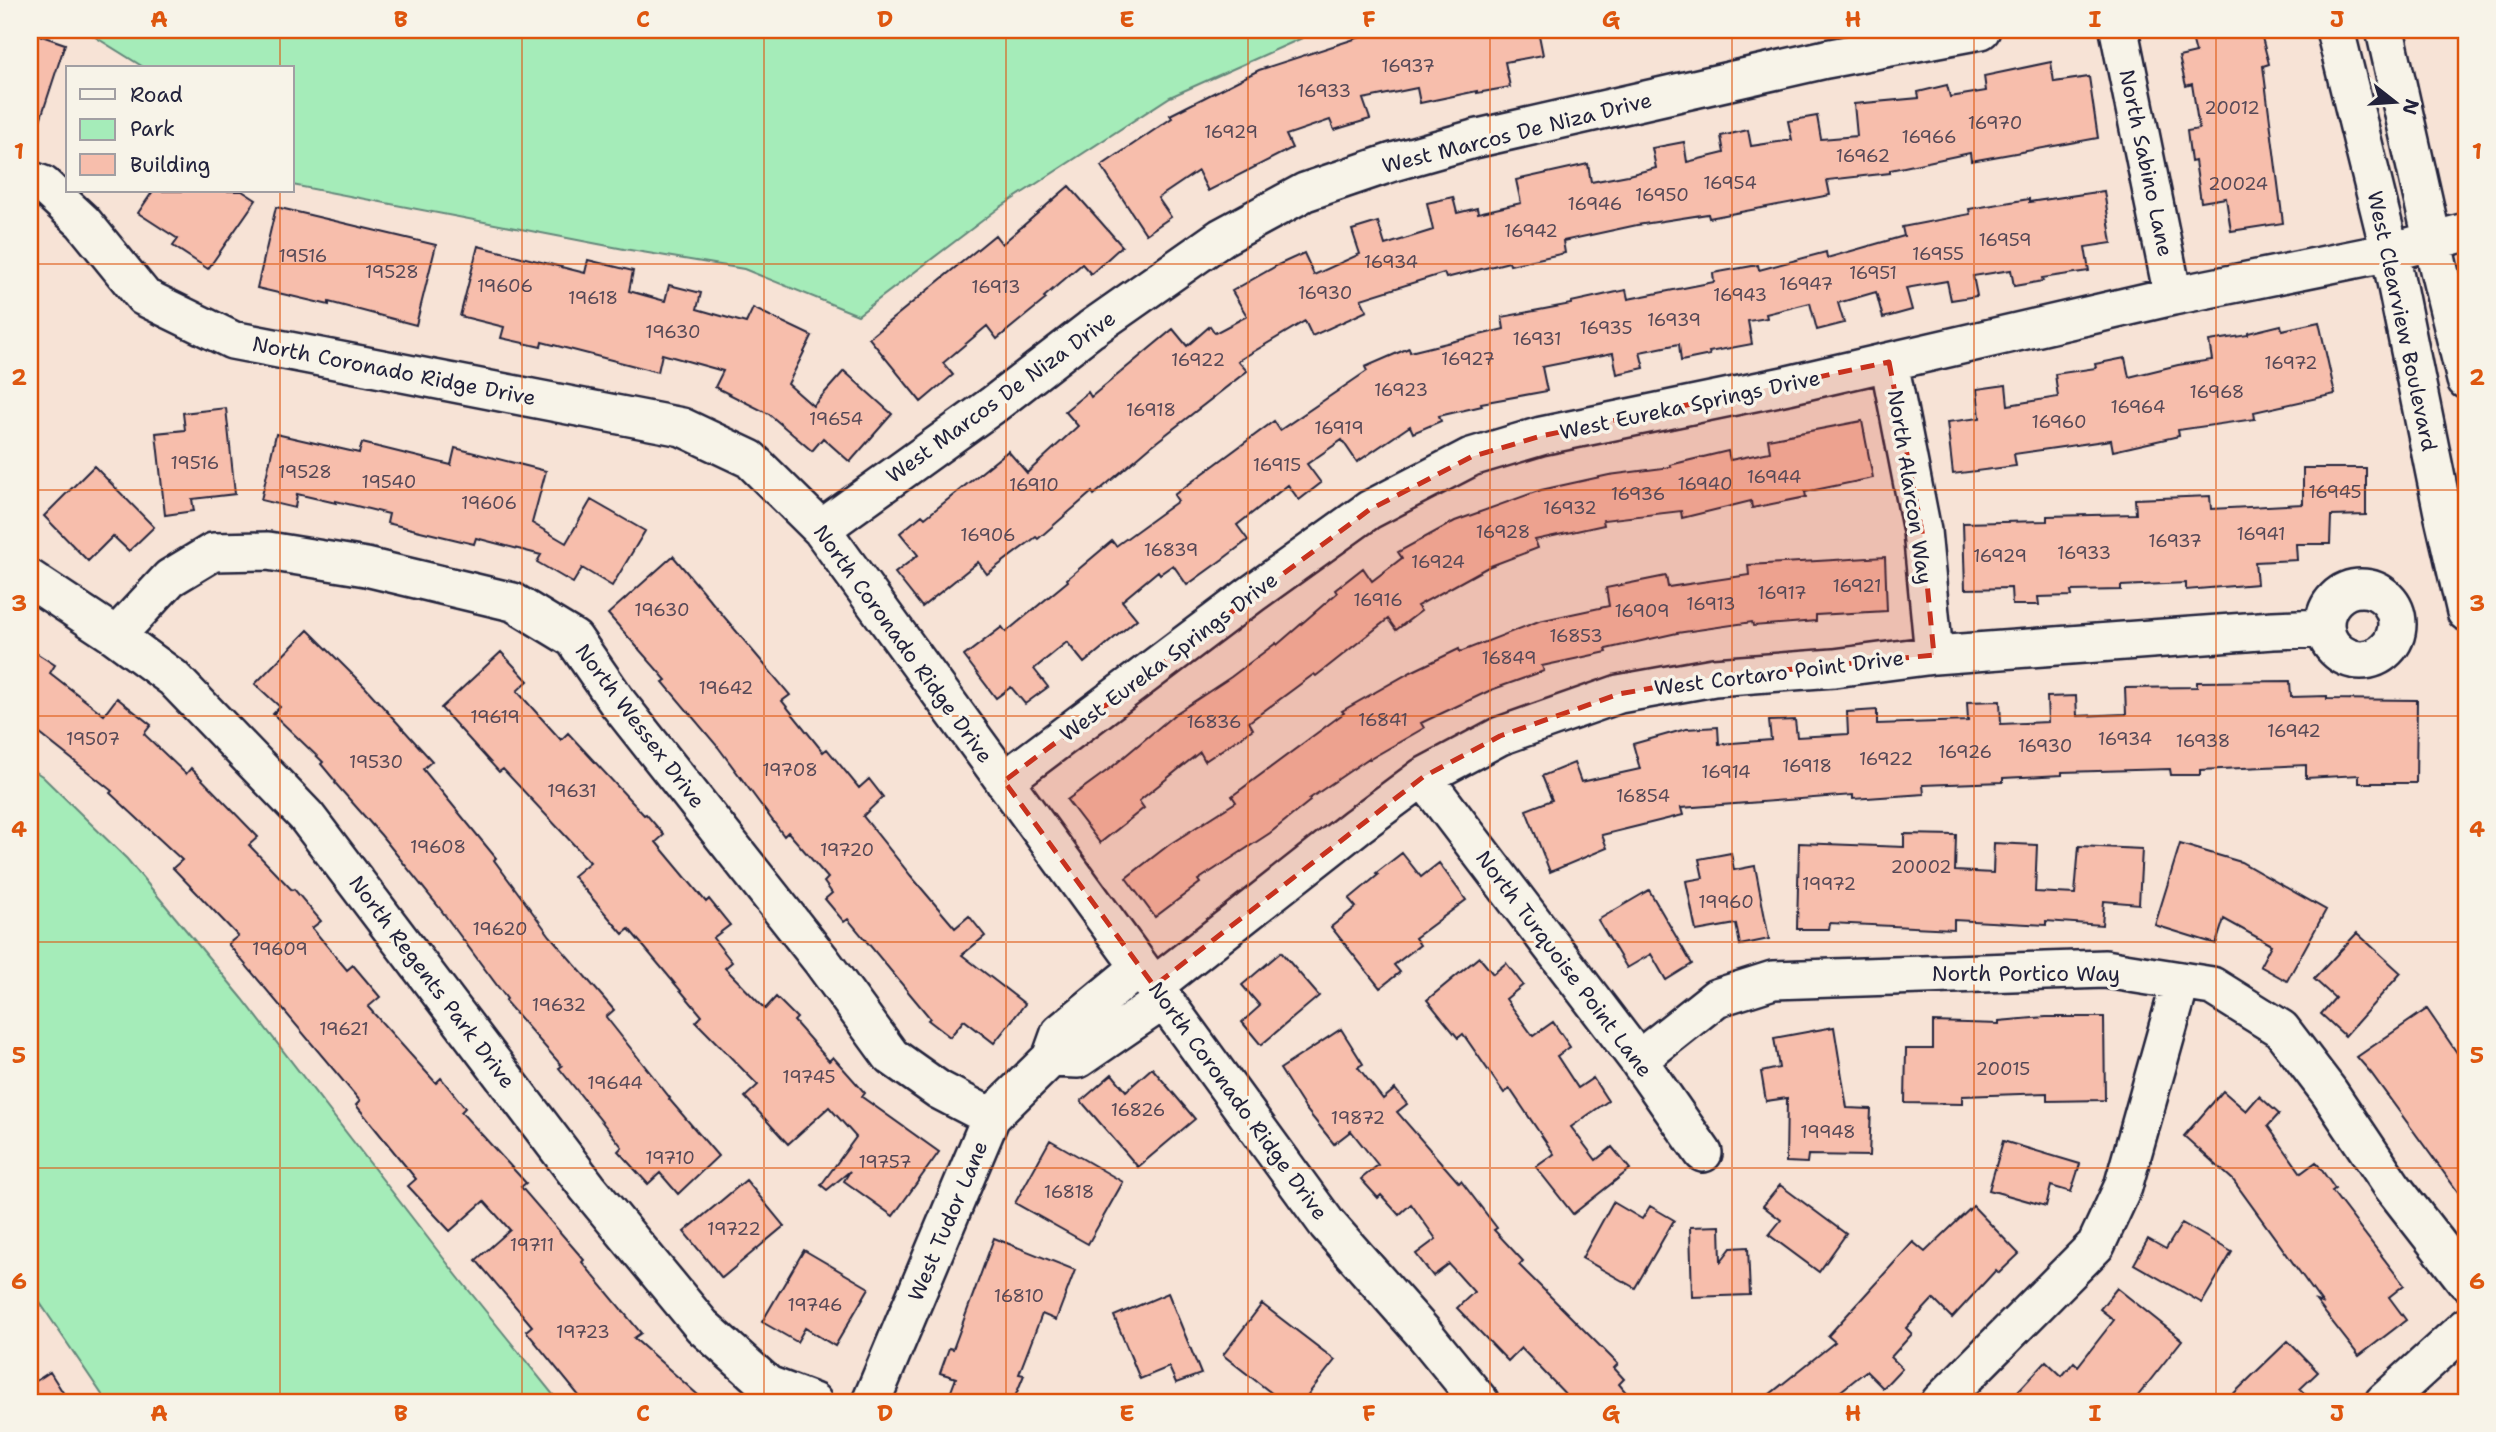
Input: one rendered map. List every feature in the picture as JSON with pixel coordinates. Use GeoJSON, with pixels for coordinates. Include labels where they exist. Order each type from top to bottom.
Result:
{"type":"FeatureCollection","features":[{"type":"Feature","properties":{"kind":"street","name":"West Marcos De Niza Drive"},"geometry":{"type":"LineString","coordinates":[[821,529],[1211,245],[1305,192],[1393,162],[1474,139],[1826,59],[1981,30]]}},
{"type":"Feature","properties":{"kind":"street","name":"North Sabino Lane"},"geometry":{"type":"LineString","coordinates":[[2119,30],[2173,296]]}},
{"type":"Feature","properties":{"kind":"street","name":"West Clearview Boulevard"},"geometry":{"type":"LineString","coordinates":[[2335,30],[2390,252],[2440,500],[2466,612]]}},
{"type":"Feature","properties":{"kind":"street"},"geometry":{"type":"LineString","coordinates":[[2385,30],[2449,236],[2466,380]]}},
{"type":"Feature","properties":{"kind":"street","name":"North Coronado Ridge Drive"},"geometry":{"type":"LineString","coordinates":[[30,180],[43,186],[83,222],[144,297],[232,340],[682,428],[750,459],[821,529],[1328,1224],[1480,1402]]}},
{"type":"Feature","properties":{"kind":"street","name":"West Eureka Springs Drive"},"geometry":{"type":"LineString","coordinates":[[1004,781],[1241,602],[1369,510],[1471,457],[1541,436],[1889,362],[2173,296],[2390,252],[2449,236]]}},
{"type":"Feature","properties":{"kind":"street","name":"North Alarcon Way"},"geometry":{"type":"LineString","coordinates":[[1889,362],[1922,531],[1934,655]]}},
{"type":"Feature","properties":{"kind":"street","name":"North Wessex Drive"},"geometry":{"type":"LineString","coordinates":[[116,636],[170,578],[213,552],[268,551],[366,567],[513,603],[574,639],[618,704],[821,960],[891,1056],[939,1090],[991,1117]]}},
{"type":"Feature","properties":{"kind":"street","name":"North Regents Park Drive"},"geometry":{"type":"LineString","coordinates":[[30,579],[173,678],[306,816],[588,1188],[702,1326],[768,1385],[814,1402]]}},
{"type":"Feature","properties":{"kind":"street","name":"West Cortaro Point Drive"},"geometry":{"type":"LineString","coordinates":[[1153,984],[1423,777],[1500,736],[1619,694],[1714,677],[1834,668],[1934,655],[2325,628]]}},
{"type":"Feature","properties":{"kind":"street","name":"North Turquoise Point Lane"},"geometry":{"type":"LineString","coordinates":[[1423,777],[1638,1060],[1703,1153]]}},
{"type":"Feature","properties":{"kind":"street","name":"North Portico Way"},"geometry":{"type":"LineString","coordinates":[[1638,1060],[1716,999],[1773,980],[2105,968],[2212,986],[2281,1029],[2329,1092],[2392,1186],[2466,1281]]}},
{"type":"Feature","properties":{"kind":"street"},"geometry":{"type":"LineString","coordinates":[[1940,1402],[2096,1245],[2123,1187],[2181,981]]}},
{"type":"Feature","properties":{"kind":"street","name":"West Tudor Lane"},"geometry":{"type":"LineString","coordinates":[[871,1402],[991,1117],[1051,1058],[1060,1033],[1153,984]]}},
{"type":"Feature","properties":{"kind":"street"},"geometry":{"type":"LineString","coordinates":[[2384,1402],[2466,1327]]}},
{"type":"Feature","properties":{"kind":"highlighted area"},"geometry":{"type":"Polygon","coordinates":[[[1889,362],[1922,531],[1934,655],[1714,677],[1619,694],[1500,736],[1423,777],[1154,986],[1004,781],[1369,510],[1471,457],[1541,436],[1889,362]]]}},
{"type":"Feature","properties":{"kind":"green space"},"geometry":{"type":"Polygon","coordinates":[[[84,30],[1320,30],[1170,97],[999,208],[858,315],[744,269],[624,249],[294,185],[294,66],[142,66],[84,30]]]}},
{"type":"Feature","properties":{"kind":"green space"},"geometry":{"type":"Polygon","coordinates":[[[30,768],[42,776],[127,859],[243,999],[458,1277],[559,1402],[107,1402],[30,1288],[30,768]]]}},
{"type":"Feature","properties":{"kind":"building"},"geometry":{"type":"Polygon","coordinates":[[[1370,30],[1538,30],[1543,55],[1505,62],[1510,87],[1420,103],[1417,88],[1363,99],[1370,119],[1334,130],[1330,120],[1286,135],[1292,148],[1208,191],[1198,171],[1158,198],[1171,217],[1146,234],[1101,166],[1172,118],[1170,115],[1259,70],[1370,34],[1370,30]]]}},
{"type":"Feature","properties":{"kind":"building"},"geometry":{"type":"Polygon","coordinates":[[[2190,30],[2260,30],[2269,64],[2263,66],[2283,223],[2231,231],[2226,198],[2201,202],[2187,131],[2199,129],[2192,84],[2186,86],[2179,57],[2196,53],[2190,30]]]}},
{"type":"Feature","properties":{"kind":"building"},"geometry":{"type":"Polygon","coordinates":[[[30,32],[65,44],[34,139],[30,139],[30,32]]]}},
{"type":"Feature","properties":{"kind":"building"},"geometry":{"type":"Polygon","coordinates":[[[2051,62],[2054,82],[2089,77],[2098,138],[1971,161],[1970,153],[1890,170],[1890,173],[1827,180],[1830,195],[1709,218],[1708,214],[1637,225],[1563,241],[1565,253],[1510,265],[1509,262],[1446,278],[1444,273],[1361,299],[1367,311],[1312,336],[1305,321],[1238,361],[1247,371],[1094,495],[1092,492],[1038,539],[1036,537],[987,574],[978,562],[922,607],[895,573],[918,555],[900,533],[922,515],[925,518],[1008,451],[1027,473],[1078,426],[1065,411],[1088,392],[1091,397],[1173,329],[1187,346],[1210,326],[1215,333],[1247,316],[1232,291],[1304,253],[1314,275],[1360,254],[1352,230],[1378,222],[1385,245],[1433,230],[1427,203],[1453,197],[1457,213],[1477,208],[1478,213],[1521,203],[1516,180],[1588,164],[1591,182],[1628,175],[1656,168],[1652,148],[1684,142],[1687,162],[1724,153],[1721,136],[1748,130],[1751,146],[1792,140],[1788,121],[1817,116],[1821,139],[1857,136],[1854,104],[1919,98],[1918,92],[1947,85],[1950,97],[1986,91],[1984,76],[2051,62]]]}},
{"type":"Feature","properties":{"kind":"building"},"geometry":{"type":"Polygon","coordinates":[[[1069,186],[1122,246],[1091,274],[1082,264],[1044,297],[1046,299],[997,339],[987,326],[943,363],[953,375],[921,402],[869,338],[995,235],[1002,244],[1069,186]]]}},
{"type":"Feature","properties":{"kind":"building"},"geometry":{"type":"Polygon","coordinates":[[[2104,191],[2112,243],[2085,247],[2089,271],[2042,278],[2043,281],[2014,286],[2011,270],[1973,276],[1977,296],[1951,300],[1947,281],[1906,288],[1912,310],[1883,318],[1876,292],[1838,303],[1844,323],[1817,330],[1810,303],[1766,314],[1767,318],[1748,321],[1752,344],[1709,352],[1710,355],[1681,361],[1679,344],[1640,352],[1644,368],[1617,374],[1613,353],[1542,367],[1547,391],[1481,403],[1482,406],[1439,416],[1441,421],[1413,433],[1410,426],[1357,462],[1342,440],[1307,464],[1321,483],[1299,500],[1288,485],[1237,525],[1248,540],[1223,559],[1187,585],[1173,565],[1160,574],[1158,571],[1122,601],[1137,619],[1084,663],[1067,642],[1034,669],[1048,687],[1025,704],[1011,687],[996,698],[964,656],[1002,627],[1006,632],[1112,541],[1116,546],[1178,501],[1174,495],[1274,421],[1280,430],[1367,371],[1365,367],[1409,348],[1410,352],[1504,329],[1502,317],[1626,290],[1628,299],[1714,282],[1713,273],[1758,265],[1759,270],[1826,252],[1827,258],[1904,236],[1902,227],[1970,214],[1969,209],[2104,191]]]}},
{"type":"Feature","properties":{"kind":"building"},"geometry":{"type":"Polygon","coordinates":[[[152,192],[244,192],[256,200],[208,269],[173,246],[178,239],[138,213],[152,192]]]}},
{"type":"Feature","properties":{"kind":"building"},"geometry":{"type":"Polygon","coordinates":[[[276,207],[436,245],[416,325],[329,302],[329,305],[257,288],[276,207]]]}},
{"type":"Feature","properties":{"kind":"building"},"geometry":{"type":"Polygon","coordinates":[[[478,246],[585,273],[588,260],[633,271],[629,291],[665,301],[669,285],[701,293],[697,309],[746,323],[753,308],[812,336],[788,384],[813,406],[844,371],[892,414],[850,462],[823,438],[812,451],[769,414],[715,387],[723,371],[662,354],[658,372],[542,342],[541,347],[501,338],[504,327],[460,316],[478,246]]]}},
{"type":"Feature","properties":{"kind":"building"},"geometry":{"type":"Polygon","coordinates":[[[2319,322],[2335,394],[2254,412],[2255,419],[2178,430],[2179,436],[2113,451],[2111,440],[2014,454],[2016,466],[1953,474],[1947,422],[1980,418],[1977,389],[2006,385],[2008,405],[2058,397],[2055,374],[2096,368],[2095,364],[2125,358],[2129,377],[2212,360],[2209,341],[2248,335],[2281,325],[2282,330],[2319,322]]]}},
{"type":"Feature","properties":{"kind":"building"},"geometry":{"type":"Polygon","coordinates":[[[226,408],[235,494],[192,499],[194,511],[165,515],[156,433],[185,430],[183,413],[226,408]]]}},
{"type":"Feature","properties":{"kind":"building"},"geometry":{"type":"Polygon","coordinates":[[[1862,421],[1873,478],[1805,492],[1806,497],[1752,508],[1751,501],[1682,518],[1681,511],[1603,520],[1604,525],[1535,540],[1538,548],[1488,567],[1417,606],[1421,611],[1396,630],[1388,619],[1316,676],[1314,674],[1249,722],[1253,729],[1205,761],[1200,752],[1139,801],[1144,808],[1100,843],[1067,800],[1112,767],[1175,714],[1276,643],[1277,645],[1337,593],[1335,590],[1363,568],[1372,581],[1402,558],[1398,552],[1455,521],[1541,490],[1609,475],[1671,467],[1670,465],[1728,451],[1730,460],[1770,452],[1768,439],[1862,421]]]}},
{"type":"Feature","properties":{"kind":"building"},"geometry":{"type":"Polygon","coordinates":[[[276,434],[359,453],[362,443],[451,465],[455,448],[546,471],[532,523],[566,543],[591,500],[645,531],[612,586],[582,568],[573,583],[537,562],[541,555],[476,538],[474,544],[387,523],[389,514],[297,494],[295,508],[261,500],[276,434]]]}},
{"type":"Feature","properties":{"kind":"building"},"geometry":{"type":"Polygon","coordinates":[[[94,466],[154,527],[129,551],[113,536],[88,561],[44,516],[94,466]]]}},
{"type":"Feature","properties":{"kind":"building"},"geometry":{"type":"Polygon","coordinates":[[[2303,468],[2366,468],[2366,515],[2331,516],[2330,544],[2296,544],[2297,560],[2255,562],[2257,584],[2186,590],[2186,583],[2121,586],[2121,590],[2071,591],[2072,596],[2038,597],[2039,605],[2012,605],[2011,588],[1965,589],[1963,523],[2047,521],[2047,516],[2136,514],[2135,499],[2210,496],[2211,509],[2303,504],[2303,468]]]}},
{"type":"Feature","properties":{"kind":"building"},"geometry":{"type":"Polygon","coordinates":[[[673,556],[790,695],[782,701],[823,752],[827,749],[859,788],[869,779],[883,797],[863,816],[911,876],[955,928],[969,916],[985,936],[962,955],[1025,1004],[994,1043],[964,1020],[950,1037],[928,1020],[930,1018],[848,919],[844,922],[825,899],[832,893],[824,882],[828,878],[788,832],[784,836],[718,747],[663,682],[666,680],[608,614],[673,556]]]}},
{"type":"Feature","properties":{"kind":"building"},"geometry":{"type":"Polygon","coordinates":[[[1885,557],[1887,611],[1816,615],[1816,621],[1753,626],[1752,622],[1677,633],[1542,666],[1544,671],[1491,690],[1421,723],[1424,728],[1369,758],[1309,799],[1310,801],[1270,833],[1198,880],[1200,883],[1155,917],[1126,878],[1170,844],[1236,802],[1232,796],[1344,713],[1342,711],[1411,672],[1459,649],[1460,652],[1539,621],[1609,606],[1606,588],[1666,576],[1668,587],[1749,575],[1748,565],[1885,557]]]}},
{"type":"Feature","properties":{"kind":"building"},"geometry":{"type":"Polygon","coordinates":[[[308,630],[365,687],[432,761],[423,769],[496,858],[494,860],[550,936],[614,1010],[606,1017],[669,1099],[718,1156],[678,1194],[660,1173],[648,1184],[618,1151],[622,1147],[559,1068],[562,1066],[505,1001],[507,999],[438,906],[335,783],[321,764],[323,762],[273,714],[280,707],[255,684],[308,630]]]}},
{"type":"Feature","properties":{"kind":"building"},"geometry":{"type":"Polygon","coordinates":[[[30,649],[55,665],[50,673],[104,715],[117,698],[151,725],[144,734],[186,774],[191,768],[258,837],[249,845],[292,890],[294,889],[321,921],[312,928],[347,970],[353,965],[380,997],[368,1007],[436,1083],[441,1078],[465,1108],[461,1112],[526,1183],[521,1187],[584,1260],[582,1262],[641,1333],[634,1338],[706,1402],[584,1402],[526,1331],[532,1326],[476,1260],[510,1230],[484,1201],[450,1231],[408,1186],[416,1179],[356,1105],[360,1101],[228,944],[238,936],[173,868],[182,860],[110,793],[112,791],[30,726],[30,649]]]}},
{"type":"Feature","properties":{"kind":"building"},"geometry":{"type":"Polygon","coordinates":[[[501,652],[528,681],[517,691],[561,740],[568,733],[644,815],[646,814],[664,835],[656,842],[706,902],[709,899],[730,925],[713,938],[732,962],[725,968],[765,1009],[776,997],[797,1018],[794,1021],[829,1061],[833,1057],[865,1093],[862,1097],[939,1152],[893,1216],[844,1181],[850,1171],[827,1190],[821,1185],[856,1137],[829,1107],[788,1144],[745,1097],[758,1085],[696,1022],[702,1016],[629,929],[623,934],[573,876],[590,862],[503,769],[499,772],[441,708],[501,652]]]}},
{"type":"Feature","properties":{"kind":"building"},"geometry":{"type":"Polygon","coordinates":[[[2290,681],[2291,697],[2417,700],[2416,783],[2359,783],[2359,775],[2306,778],[2306,765],[2200,770],[2200,775],[2171,775],[2170,769],[2062,772],[2062,775],[2003,778],[2003,782],[1923,785],[1924,794],[1853,799],[1853,795],[1681,808],[1683,815],[1602,835],[1607,848],[1550,872],[1526,810],[1552,800],[1542,776],[1574,763],[1581,782],[1640,769],[1633,744],[1686,729],[1718,727],[1719,744],[1771,740],[1769,721],[1795,720],[1797,737],[1848,734],[1847,712],[1877,710],[1877,724],[1968,721],[1967,702],[2000,701],[2001,724],[2048,722],[2047,697],[2076,696],[2077,716],[2126,714],[2125,688],[2197,687],[2197,682],[2290,681]]]}},
{"type":"Feature","properties":{"kind":"building"},"geometry":{"type":"Polygon","coordinates":[[[1904,834],[1956,835],[1955,871],[1993,873],[1994,843],[2037,845],[2035,892],[2075,894],[2079,846],[2142,849],[2139,904],[2104,901],[2102,925],[2046,921],[2046,925],[1954,920],[1954,929],[1830,923],[1829,929],[1797,929],[1799,843],[1904,847],[1904,834]]]}},
{"type":"Feature","properties":{"kind":"building"},"geometry":{"type":"Polygon","coordinates":[[[2180,844],[2241,862],[2326,910],[2287,981],[2260,966],[2271,945],[2224,919],[2216,944],[2155,925],[2180,844]]]}},
{"type":"Feature","properties":{"kind":"building"},"geometry":{"type":"Polygon","coordinates":[[[1402,853],[1421,877],[1439,863],[1466,900],[1415,938],[1420,945],[1394,965],[1400,972],[1380,988],[1331,927],[1356,907],[1349,899],[1402,853]]]}},
{"type":"Feature","properties":{"kind":"building"},"geometry":{"type":"Polygon","coordinates":[[[1731,853],[1734,870],[1755,866],[1769,939],[1740,945],[1736,924],[1696,931],[1686,881],[1703,878],[1699,859],[1731,853]]]}},
{"type":"Feature","properties":{"kind":"building"},"geometry":{"type":"Polygon","coordinates":[[[1649,890],[1692,964],[1666,980],[1651,954],[1627,968],[1598,920],[1649,890]]]}},
{"type":"Feature","properties":{"kind":"building"},"geometry":{"type":"Polygon","coordinates":[[[2357,933],[2401,973],[2345,1036],[2321,1014],[2335,998],[2314,979],[2357,933]]]}},
{"type":"Feature","properties":{"kind":"building"},"geometry":{"type":"Polygon","coordinates":[[[1281,952],[1319,996],[1261,1045],[1242,1022],[1260,1006],[1242,985],[1281,952]]]}},
{"type":"Feature","properties":{"kind":"building"},"geometry":{"type":"Polygon","coordinates":[[[1479,957],[1493,974],[1506,963],[1523,985],[1506,999],[1533,1036],[1553,1022],[1570,1047],[1557,1056],[1578,1088],[1593,1078],[1608,1101],[1571,1127],[1596,1160],[1612,1147],[1630,1169],[1573,1214],[1536,1167],[1554,1154],[1510,1089],[1504,1093],[1463,1034],[1458,1038],[1427,1000],[1479,957]]]}},
{"type":"Feature","properties":{"kind":"building"},"geometry":{"type":"Polygon","coordinates":[[[2427,1009],[2466,1066],[2466,1203],[2357,1057],[2427,1009]]]}},
{"type":"Feature","properties":{"kind":"building"},"geometry":{"type":"Polygon","coordinates":[[[2046,1017],[2104,1017],[2105,1100],[2047,1101],[2047,1093],[1962,1096],[1962,1104],[1905,1103],[1906,1049],[1933,1049],[1933,1022],[1999,1024],[1999,1021],[2046,1017]]]}},
{"type":"Feature","properties":{"kind":"building"},"geometry":{"type":"Polygon","coordinates":[[[1834,1027],[1847,1108],[1871,1109],[1869,1156],[1808,1155],[1807,1163],[1786,1162],[1787,1098],[1766,1101],[1761,1072],[1779,1068],[1774,1038],[1834,1027]]]}},
{"type":"Feature","properties":{"kind":"building"},"geometry":{"type":"Polygon","coordinates":[[[1341,1029],[1363,1064],[1358,1067],[1383,1099],[1395,1089],[1407,1104],[1397,1112],[1459,1183],[1461,1181],[1497,1228],[1494,1230],[1523,1261],[1519,1265],[1618,1364],[1614,1368],[1624,1379],[1619,1384],[1634,1402],[1573,1402],[1521,1348],[1508,1361],[1457,1308],[1474,1292],[1449,1264],[1433,1276],[1416,1254],[1436,1239],[1411,1204],[1399,1215],[1381,1195],[1378,1198],[1361,1179],[1378,1165],[1351,1131],[1334,1144],[1305,1108],[1280,1069],[1341,1029]]]}},
{"type":"Feature","properties":{"kind":"building"},"geometry":{"type":"Polygon","coordinates":[[[1152,1068],[1195,1119],[1138,1167],[1081,1101],[1112,1074],[1126,1091],[1152,1068]]]}},
{"type":"Feature","properties":{"kind":"building"},"geometry":{"type":"Polygon","coordinates":[[[2223,1091],[2246,1111],[2259,1096],[2279,1114],[2268,1126],[2301,1173],[2316,1162],[2335,1189],[2332,1191],[2404,1285],[2389,1297],[2406,1320],[2359,1356],[2316,1301],[2322,1303],[2233,1180],[2184,1136],[2223,1091]]]}},
{"type":"Feature","properties":{"kind":"building"},"geometry":{"type":"Polygon","coordinates":[[[1050,1140],[1123,1182],[1088,1244],[1015,1203],[1050,1140]]]}},
{"type":"Feature","properties":{"kind":"building"},"geometry":{"type":"Polygon","coordinates":[[[2003,1141],[2080,1164],[2071,1192],[2051,1186],[2046,1206],[1989,1190],[2003,1141]]]}},
{"type":"Feature","properties":{"kind":"building"},"geometry":{"type":"Polygon","coordinates":[[[746,1180],[784,1226],[722,1278],[684,1232],[746,1180]]]}},
{"type":"Feature","properties":{"kind":"building"},"geometry":{"type":"Polygon","coordinates":[[[1780,1185],[1846,1234],[1819,1272],[1769,1235],[1781,1220],[1763,1206],[1780,1185]]]}},
{"type":"Feature","properties":{"kind":"building"},"geometry":{"type":"Polygon","coordinates":[[[1613,1202],[1642,1219],[1650,1206],[1674,1220],[1635,1288],[1582,1258],[1613,1202]]]}},
{"type":"Feature","properties":{"kind":"building"},"geometry":{"type":"Polygon","coordinates":[[[1973,1206],[2019,1254],[1999,1273],[1996,1270],[1952,1318],[1933,1299],[1906,1328],[1912,1334],[1891,1357],[1902,1368],[1883,1388],[1866,1371],[1827,1402],[1760,1402],[1835,1342],[1828,1336],[1913,1242],[1925,1252],[1973,1206]]]}},
{"type":"Feature","properties":{"kind":"building"},"geometry":{"type":"Polygon","coordinates":[[[2182,1223],[2232,1252],[2202,1303],[2134,1264],[2148,1239],[2166,1249],[2182,1223]]]}},
{"type":"Feature","properties":{"kind":"building"},"geometry":{"type":"Polygon","coordinates":[[[1720,1226],[1721,1261],[1731,1248],[1748,1247],[1750,1295],[1692,1297],[1690,1227],[1720,1226]]]}},
{"type":"Feature","properties":{"kind":"building"},"geometry":{"type":"Polygon","coordinates":[[[994,1238],[1075,1270],[1056,1320],[1042,1314],[1019,1374],[1024,1375],[1013,1402],[947,1402],[956,1378],[940,1373],[949,1348],[953,1349],[994,1238]]]}},
{"type":"Feature","properties":{"kind":"building"},"geometry":{"type":"Polygon","coordinates":[[[804,1250],[869,1288],[835,1346],[805,1328],[797,1342],[762,1322],[804,1250]]]}},
{"type":"Feature","properties":{"kind":"building"},"geometry":{"type":"Polygon","coordinates":[[[2117,1288],[2182,1340],[2133,1402],[2008,1402],[2046,1361],[2062,1376],[2074,1362],[2078,1366],[2114,1320],[2100,1309],[2117,1288]]]}},
{"type":"Feature","properties":{"kind":"building"},"geometry":{"type":"Polygon","coordinates":[[[1168,1293],[1201,1374],[1176,1383],[1169,1367],[1140,1379],[1114,1316],[1168,1293]]]}},
{"type":"Feature","properties":{"kind":"building"},"geometry":{"type":"Polygon","coordinates":[[[1262,1304],[1335,1360],[1302,1402],[1283,1402],[1223,1355],[1262,1304]]]}},
{"type":"Feature","properties":{"kind":"building"},"geometry":{"type":"Polygon","coordinates":[[[2288,1341],[2318,1372],[2300,1389],[2312,1402],[2225,1402],[2288,1341]]]}},
{"type":"Feature","properties":{"kind":"building"},"geometry":{"type":"Polygon","coordinates":[[[50,1372],[69,1402],[30,1402],[30,1385],[50,1372]]]}}]}
